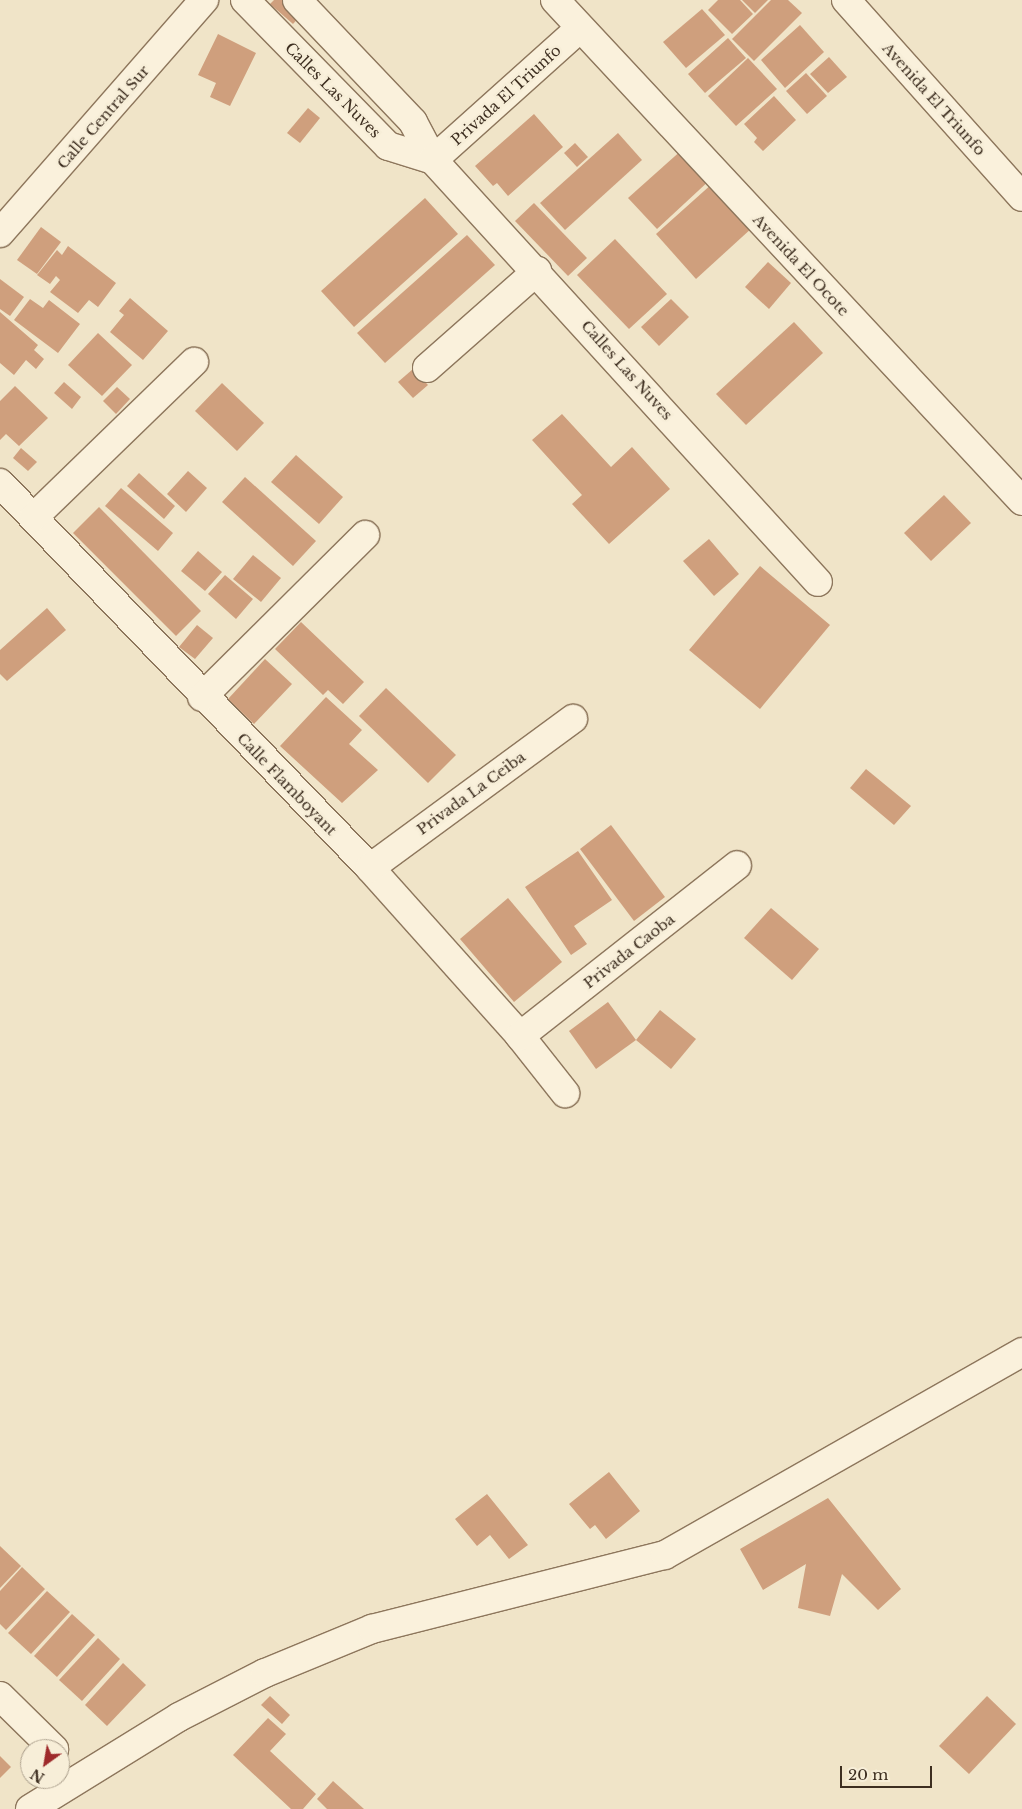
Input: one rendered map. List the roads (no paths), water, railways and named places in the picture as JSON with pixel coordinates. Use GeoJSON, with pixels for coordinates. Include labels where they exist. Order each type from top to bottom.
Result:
{"type":"FeatureCollection","features":[{"type":"Feature","properties":{"kind":"street","name":"Calle Central Sur"},"geometry":{"type":"LineString","coordinates":[[0,233],[204,0]]}},
{"type":"Feature","properties":{"kind":"street","name":"Calles Las Nuves"},"geometry":{"type":"LineString","coordinates":[[245,0],[388,146],[433,160]]}},
{"type":"Feature","properties":{"kind":"street","name":"Calles Las Nuves"},"geometry":{"type":"LineString","coordinates":[[296,0],[413,122],[433,160],[537,270],[818,582]]}},
{"type":"Feature","properties":{"kind":"street","name":"Avenida El Ocote"},"geometry":{"type":"LineString","coordinates":[[554,0],[579,29],[1022,501]]}},
{"type":"Feature","properties":{"kind":"street","name":"Avenida El Triunfo"},"geometry":{"type":"LineString","coordinates":[[846,0],[1022,197]]}},
{"type":"Feature","properties":{"kind":"street","name":"Privada El Triunfo"},"geometry":{"type":"LineString","coordinates":[[433,160],[579,29]]}},
{"type":"Feature","properties":{"kind":"street"},"geometry":{"type":"LineString","coordinates":[[427,368],[537,270]]}},
{"type":"Feature","properties":{"kind":"street"},"geometry":{"type":"LineString","coordinates":[[34,518],[194,362]]}},
{"type":"Feature","properties":{"kind":"street","name":"Calle Flamboyant"},"geometry":{"type":"LineString","coordinates":[[0,484],[202,697],[370,868],[520,1036],[565,1093]]}},
{"type":"Feature","properties":{"kind":"street"},"geometry":{"type":"LineString","coordinates":[[202,697],[364,535]]}},
{"type":"Feature","properties":{"kind":"street","name":"Privada La Ceiba"},"geometry":{"type":"LineString","coordinates":[[370,868],[573,718]]}},
{"type":"Feature","properties":{"kind":"street","name":"Privada Caoba"},"geometry":{"type":"LineString","coordinates":[[520,1036],[737,865]]}},
{"type":"Feature","properties":{"kind":"street"},"geometry":{"type":"LineString","coordinates":[[30,1809],[178,1718],[256,1678],[372,1629],[665,1555],[1022,1352]]}},
{"type":"Feature","properties":{"kind":"street"},"geometry":{"type":"LineString","coordinates":[[0,1696],[44,1739]]}},
{"type":"Feature","properties":{"kind":"street"},"geometry":{"type":"LineString","coordinates":[[70,1764],[83,1776]]}}]}
